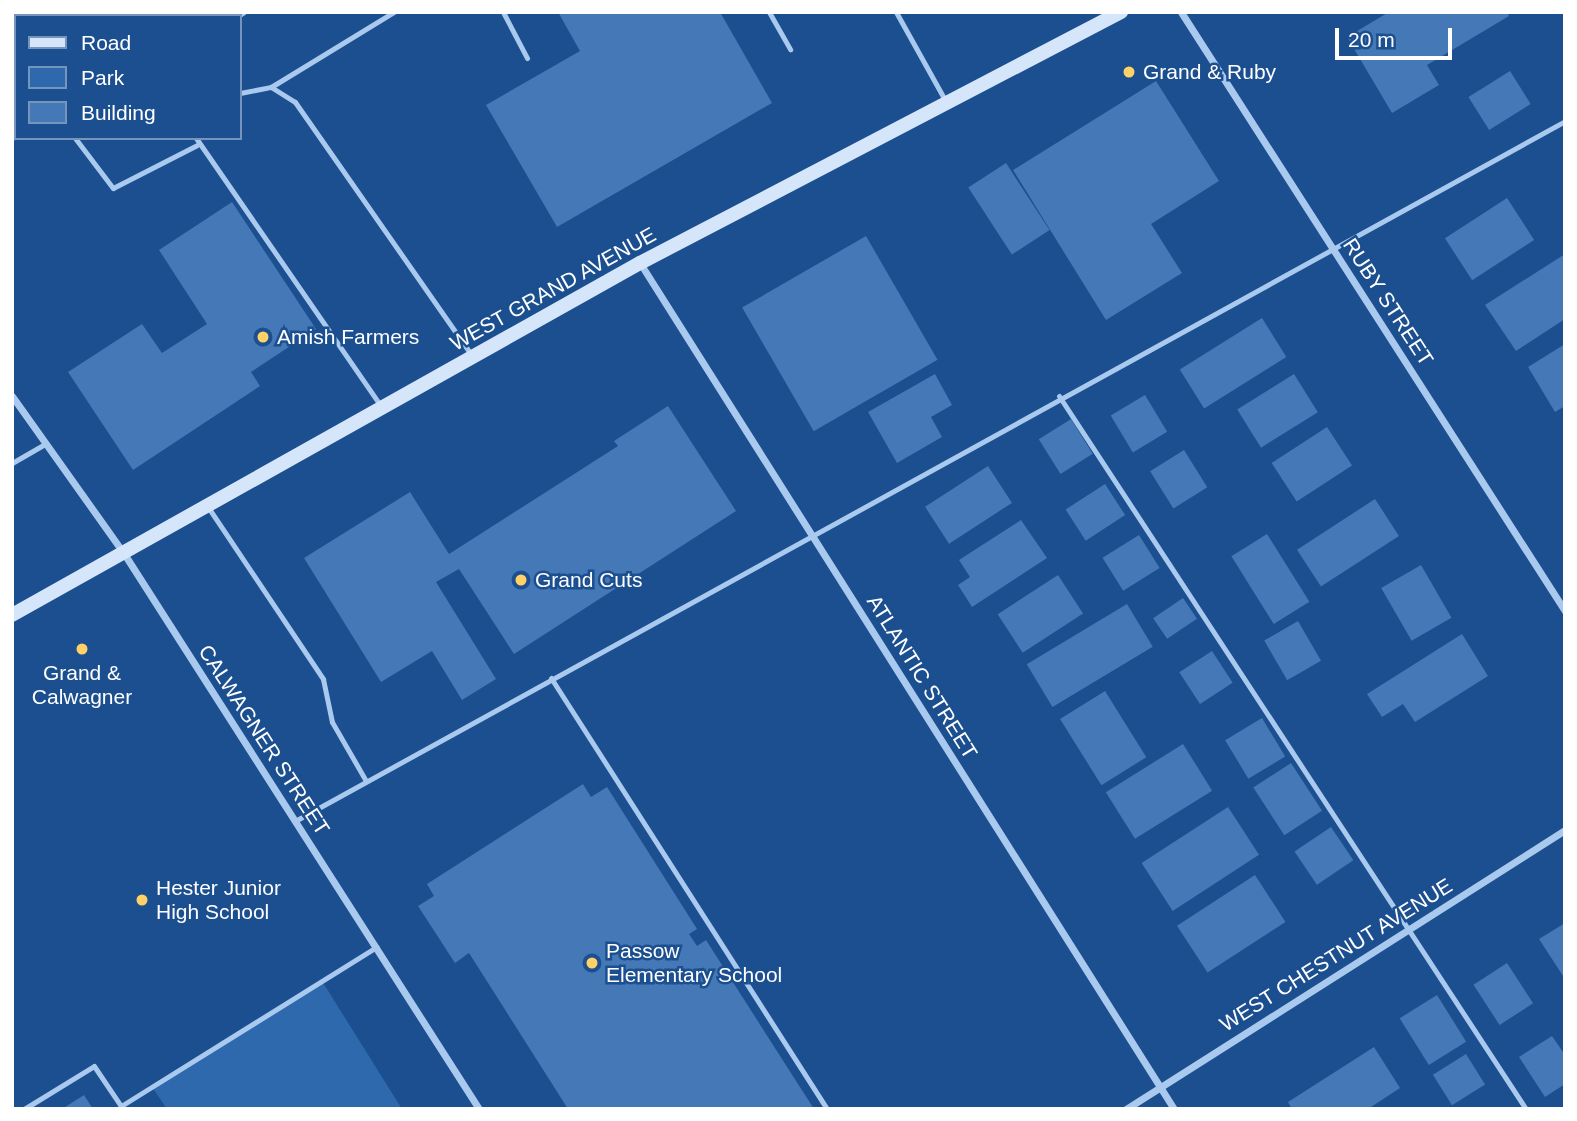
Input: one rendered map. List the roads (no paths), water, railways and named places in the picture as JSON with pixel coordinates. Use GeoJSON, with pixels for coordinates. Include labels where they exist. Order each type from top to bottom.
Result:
{"type":"FeatureCollection","features":[{"type":"Feature","properties":{"kind":"main road","name":"WEST GRAND AVENUE"},"geometry":{"type":"LineString","coordinates":[[12,615],[640,263],[1121,12]]}},
{"type":"Feature","properties":{"kind":"street","name":"RUBY STREET"},"geometry":{"type":"LineString","coordinates":[[1181,12],[1565,611]]}},
{"type":"Feature","properties":{"kind":"street","name":"ATLANTIC STREET"},"geometry":{"type":"LineString","coordinates":[[640,263],[1174,1109]]}},
{"type":"Feature","properties":{"kind":"street","name":"CALWAGNER STREET"},"geometry":{"type":"LineString","coordinates":[[12,396],[123,552],[479,1109]]}},
{"type":"Feature","properties":{"kind":"street","name":"WEST CHESTNUT AVENUE"},"geometry":{"type":"LineString","coordinates":[[1126,1109],[1565,830]]}},
{"type":"Feature","properties":{"kind":"lane"},"geometry":{"type":"LineString","coordinates":[[242,93],[271,87],[394,12]]}},
{"type":"Feature","properties":{"kind":"lane"},"geometry":{"type":"LineString","coordinates":[[503,12],[527,58]]}},
{"type":"Feature","properties":{"kind":"lane"},"geometry":{"type":"LineString","coordinates":[[769,12],[790,49]]}},
{"type":"Feature","properties":{"kind":"lane"},"geometry":{"type":"LineString","coordinates":[[896,12],[947,103]]}},
{"type":"Feature","properties":{"kind":"lane"},"geometry":{"type":"LineString","coordinates":[[271,87],[295,102],[473,357]]}},
{"type":"Feature","properties":{"kind":"lane"},"geometry":{"type":"LineString","coordinates":[[295,821],[810,533],[1565,121]]}},
{"type":"Feature","properties":{"kind":"lane"},"geometry":{"type":"LineString","coordinates":[[77,140],[113,188],[197,141],[382,408]]}},
{"type":"Feature","properties":{"kind":"lane"},"geometry":{"type":"LineString","coordinates":[[1059,396],[1412,927],[1527,1109]]}},
{"type":"Feature","properties":{"kind":"lane"},"geometry":{"type":"LineString","coordinates":[[12,463],[46,443]]}},
{"type":"Feature","properties":{"kind":"lane"},"geometry":{"type":"LineString","coordinates":[[207,506],[323,679],[332,722],[366,781]]}},
{"type":"Feature","properties":{"kind":"lane"},"geometry":{"type":"LineString","coordinates":[[551,678],[827,1109]]}},
{"type":"Feature","properties":{"kind":"lane"},"geometry":{"type":"LineString","coordinates":[[24,1109],[94,1066],[121,1106],[376,947]]}},
{"type":"Feature","properties":{"kind":"place","name":"Grand & Ruby"},"geometry":{"type":"Point","coordinates":[1129,72]}},
{"type":"Feature","properties":{"kind":"place","name":"Amish Farmers"},"geometry":{"type":"Point","coordinates":[263,337]}},
{"type":"Feature","properties":{"kind":"place","name":"Grand Cuts"},"geometry":{"type":"Point","coordinates":[521,580]}},
{"type":"Feature","properties":{"kind":"place","name":"Grand & Calwagner"},"geometry":{"type":"Point","coordinates":[82,649]}},
{"type":"Feature","properties":{"kind":"place","name":"Hester Junior High School"},"geometry":{"type":"Point","coordinates":[142,900]}},
{"type":"Feature","properties":{"kind":"place","name":"Passow Elementary School"},"geometry":{"type":"Point","coordinates":[592,963]}}]}
